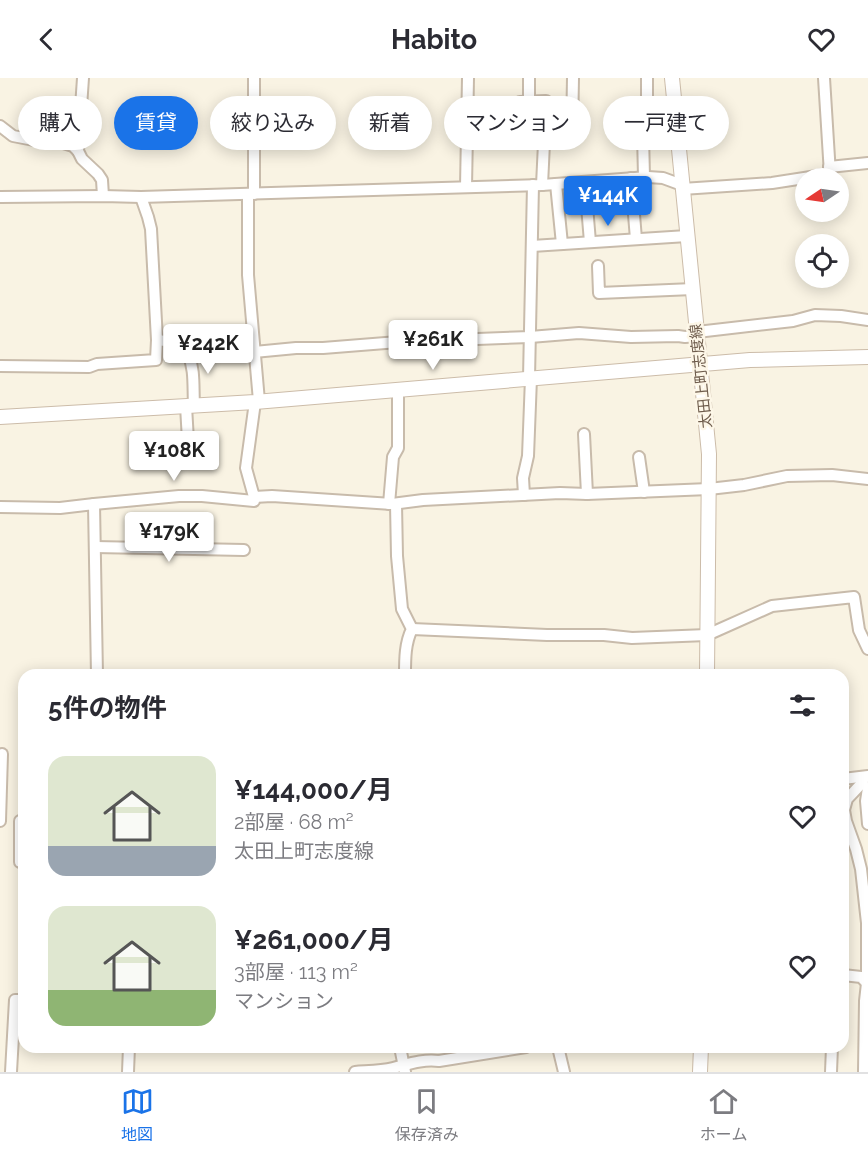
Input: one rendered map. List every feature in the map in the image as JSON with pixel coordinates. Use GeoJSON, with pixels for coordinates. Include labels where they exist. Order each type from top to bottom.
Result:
{"type":"FeatureCollection","features":[{"type":"Feature","properties":{"kind":"street"},"geometry":{"type":"LineString","coordinates":[[78,151],[83,78]]}},
{"type":"Feature","properties":{"kind":"street"},"geometry":{"type":"LineString","coordinates":[[254,78],[248,275],[257,402],[246,468],[254,497],[272,496],[392,504],[423,500],[560,493],[709,489],[744,485],[787,476],[832,475],[868,479]]}},
{"type":"Feature","properties":{"kind":"street"},"geometry":{"type":"LineString","coordinates":[[466,188],[468,78]]}},
{"type":"Feature","properties":{"kind":"street"},"geometry":{"type":"LineString","coordinates":[[526,96],[529,78]]}},
{"type":"Feature","properties":{"kind":"street"},"geometry":{"type":"LineString","coordinates":[[573,78],[573,96]]}},
{"type":"Feature","properties":{"kind":"street"},"geometry":{"type":"LineString","coordinates":[[644,177],[643,134],[647,127],[647,78]]}},
{"type":"Feature","properties":{"kind":"street","name":"太田上町志度線"},"geometry":{"type":"LineString","coordinates":[[672,78],[709,454],[707,669]]}},
{"type":"Feature","properties":{"kind":"street"},"geometry":{"type":"LineString","coordinates":[[0,197],[141,197],[466,188],[644,177],[663,178],[682,187],[772,183],[830,174],[824,78]]}},
{"type":"Feature","properties":{"kind":"street"},"geometry":{"type":"LineString","coordinates":[[0,126],[13,136],[44,142],[65,142],[73,146],[102,180],[103,196]]}},
{"type":"Feature","properties":{"kind":"street"},"geometry":{"type":"LineString","coordinates":[[524,495],[523,478],[528,456],[532,246],[542,150]]}},
{"type":"Feature","properties":{"kind":"street"},"geometry":{"type":"LineString","coordinates":[[829,167],[868,163]]}},
{"type":"Feature","properties":{"kind":"street"},"geometry":{"type":"LineString","coordinates":[[631,178],[636,239]]}},
{"type":"Feature","properties":{"kind":"street"},"geometry":{"type":"LineString","coordinates":[[585,182],[590,242]]}},
{"type":"Feature","properties":{"kind":"street"},"geometry":{"type":"LineString","coordinates":[[556,184],[562,244]]}},
{"type":"Feature","properties":{"kind":"street"},"geometry":{"type":"LineString","coordinates":[[0,366],[89,367],[96,364],[156,360],[151,229],[141,197]]}},
{"type":"Feature","properties":{"kind":"street"},"geometry":{"type":"LineString","coordinates":[[532,246],[687,236]]}},
{"type":"Feature","properties":{"kind":"street"},"geometry":{"type":"LineString","coordinates":[[598,266],[599,293],[693,289]]}},
{"type":"Feature","properties":{"kind":"street"},"geometry":{"type":"LineString","coordinates":[[157,340],[208,346],[210,352],[254,352],[579,333],[631,337],[685,337],[793,321],[815,315],[868,320]]}},
{"type":"Feature","properties":{"kind":"street"},"geometry":{"type":"LineString","coordinates":[[188,353],[194,372],[190,405],[189,458]]}},
{"type":"Feature","properties":{"kind":"street"},"geometry":{"type":"LineString","coordinates":[[0,417],[257,402],[782,358],[868,357]]}},
{"type":"Feature","properties":{"kind":"street"},"geometry":{"type":"LineString","coordinates":[[398,389],[398,448],[393,457],[392,504],[402,609],[412,629]]}},
{"type":"Feature","properties":{"kind":"street"},"geometry":{"type":"LineString","coordinates":[[584,434],[587,494]]}},
{"type":"Feature","properties":{"kind":"street"},"geometry":{"type":"LineString","coordinates":[[639,456],[644,492]]}},
{"type":"Feature","properties":{"kind":"street"},"geometry":{"type":"LineString","coordinates":[[0,507],[60,507],[179,496],[254,501]]}},
{"type":"Feature","properties":{"kind":"street"},"geometry":{"type":"LineString","coordinates":[[94,504],[98,669]]}},
{"type":"Feature","properties":{"kind":"street"},"geometry":{"type":"LineString","coordinates":[[95,547],[244,550]]}},
{"type":"Feature","properties":{"kind":"street"},"geometry":{"type":"LineString","coordinates":[[412,629],[536,635],[604,635],[632,638],[707,635],[772,606],[854,597],[859,630],[868,649]]}},
{"type":"Feature","properties":{"kind":"street"},"geometry":{"type":"LineString","coordinates":[[405,669],[408,637],[412,629]]}},
{"type":"Feature","properties":{"kind":"street"},"geometry":{"type":"LineString","coordinates":[[2,754],[0,822],[18,821]]}},
{"type":"Feature","properties":{"kind":"street"},"geometry":{"type":"LineString","coordinates":[[849,780],[866,782]]}},
{"type":"Feature","properties":{"kind":"street"},"geometry":{"type":"LineString","coordinates":[[866,782],[868,824]]}},
{"type":"Feature","properties":{"kind":"street"},"geometry":{"type":"LineString","coordinates":[[849,799],[866,782]]}},
{"type":"Feature","properties":{"kind":"street"},"geometry":{"type":"LineString","coordinates":[[849,829],[861,869],[867,923],[864,1072]]}},
{"type":"Feature","properties":{"kind":"street"},"geometry":{"type":"LineString","coordinates":[[849,975],[861,976],[867,983]]}},
{"type":"Feature","properties":{"kind":"street"},"geometry":{"type":"LineString","coordinates":[[11,1072],[15,1000],[18,1000]]}},
{"type":"Feature","properties":{"kind":"street"},"geometry":{"type":"LineString","coordinates":[[128,1072],[129,1053]]}},
{"type":"Feature","properties":{"kind":"street"},"geometry":{"type":"LineString","coordinates":[[401,1053],[404,1068]]}},
{"type":"Feature","properties":{"kind":"street"},"geometry":{"type":"LineString","coordinates":[[355,1072],[404,1068],[427,1059],[439,1061],[491,1053]]}},
{"type":"Feature","properties":{"kind":"street"},"geometry":{"type":"LineString","coordinates":[[560,1053],[565,1068],[564,1072]]}},
{"type":"Feature","properties":{"kind":"street"},"geometry":{"type":"LineString","coordinates":[[700,1072],[701,1053]]}},
{"type":"Feature","properties":{"kind":"street"},"geometry":{"type":"LineString","coordinates":[[831,1072],[832,1053]]}}]}
